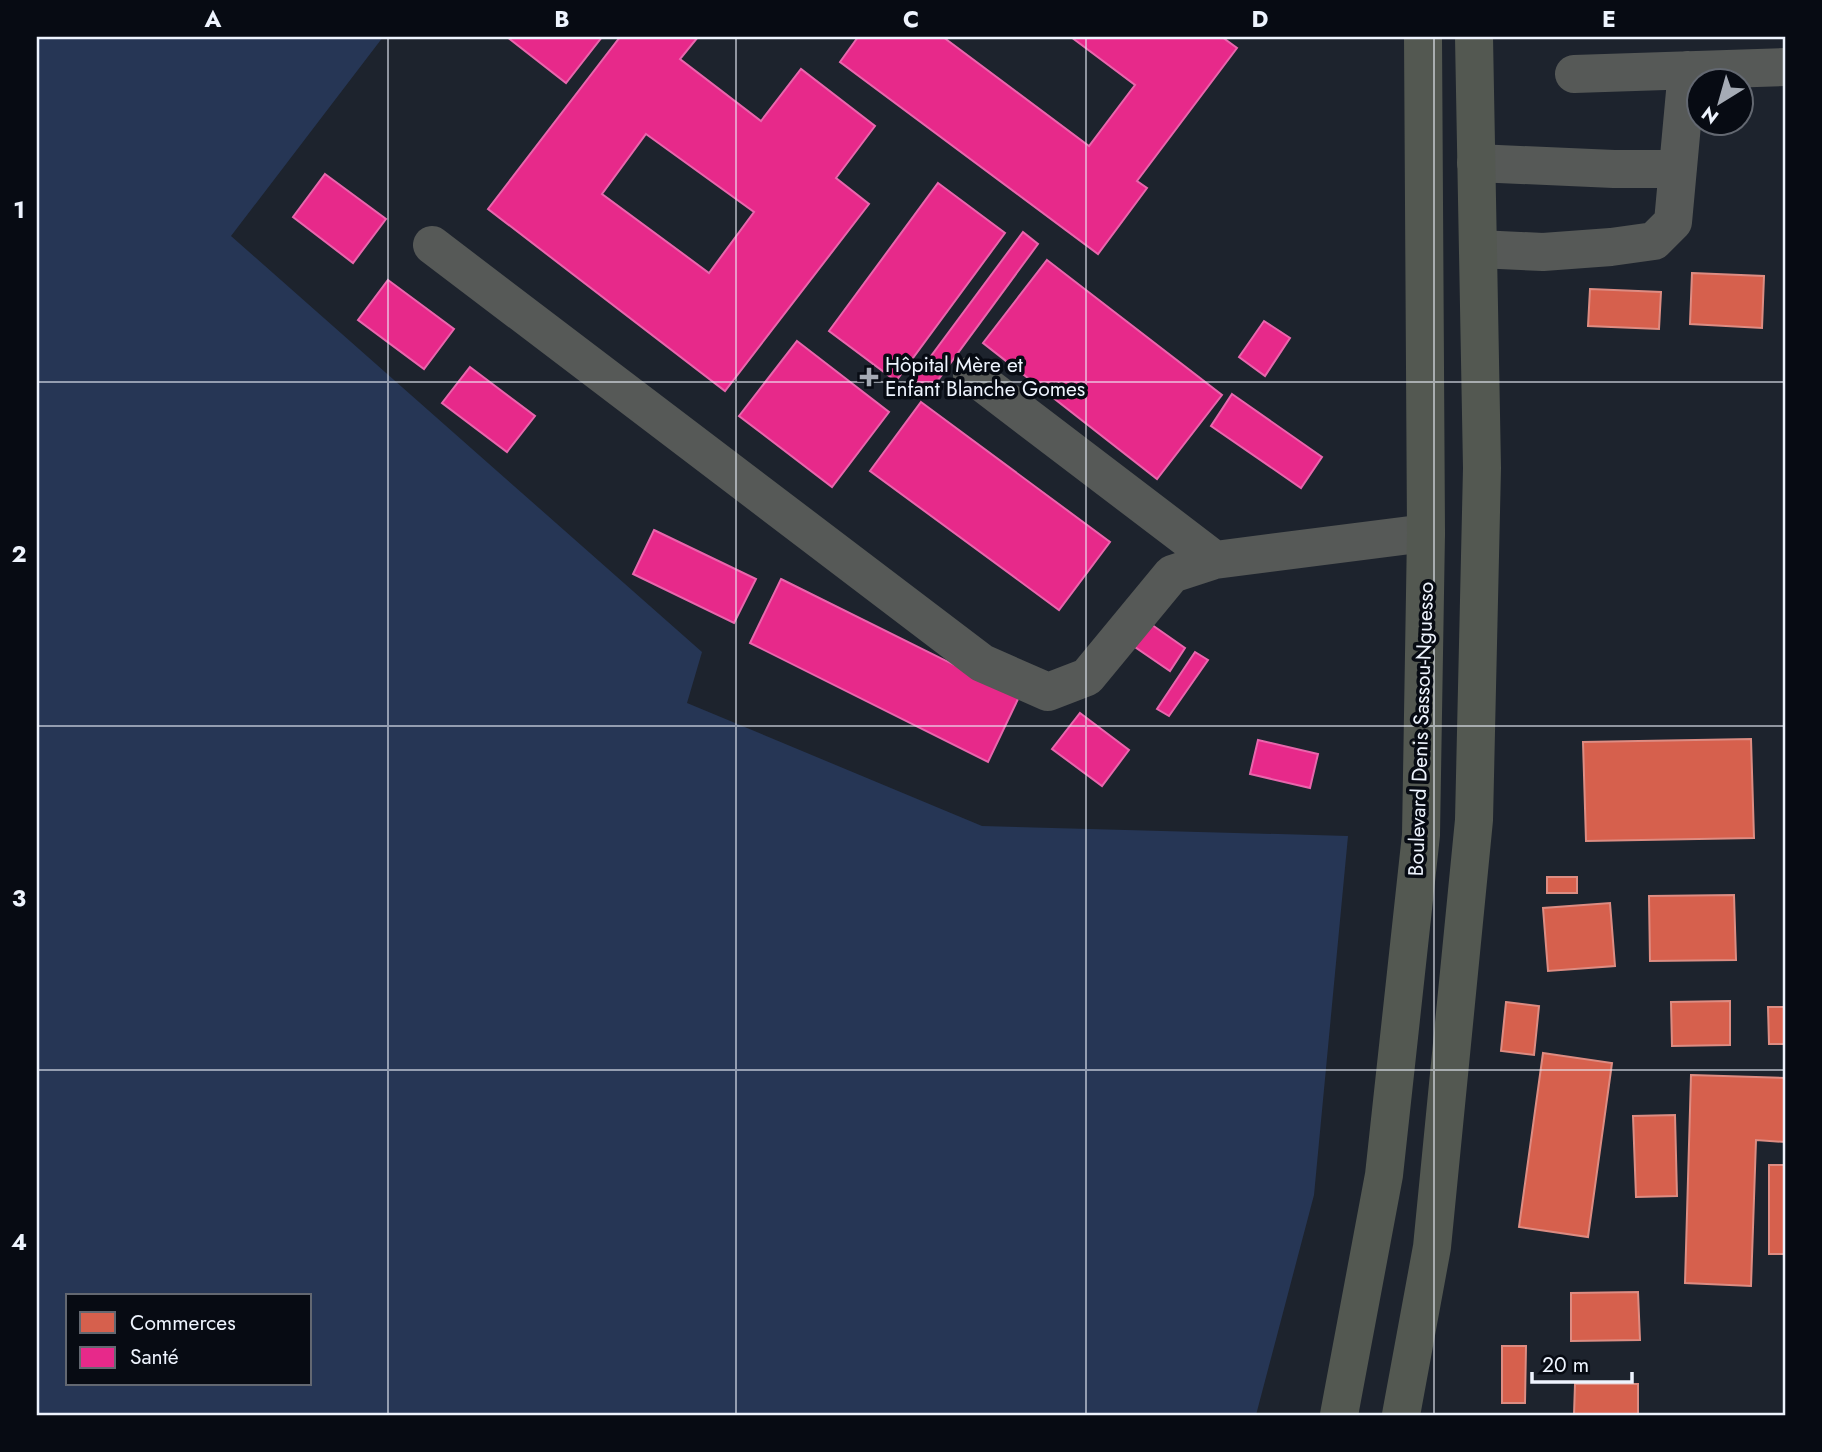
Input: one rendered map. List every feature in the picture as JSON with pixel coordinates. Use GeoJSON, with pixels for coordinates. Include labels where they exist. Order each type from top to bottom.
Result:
{"type":"FeatureCollection","features":[{"type":"Feature","properties":{"kind":"main road","name":"Boulevard Denis Sassou-Nguesso"},"geometry":{"type":"LineString","coordinates":[[1339,1415],[1384,1175],[1421,835],[1426,533],[1423,37]]}},
{"type":"Feature","properties":{"kind":"main road"},"geometry":{"type":"LineString","coordinates":[[1401,1415],[1432,1247],[1474,820],[1482,468],[1474,37]]}},
{"type":"Feature","properties":{"kind":"lane"},"geometry":{"type":"LineString","coordinates":[[1756,68],[1785,67]]}},
{"type":"Feature","properties":{"kind":"lane"},"geometry":{"type":"LineString","coordinates":[[1574,74],[1686,70]]}},
{"type":"Feature","properties":{"kind":"lane"},"geometry":{"type":"LineString","coordinates":[[1478,249],[1543,252],[1654,241],[1673,222],[1686,81]]}},
{"type":"Feature","properties":{"kind":"lane"},"geometry":{"type":"LineString","coordinates":[[1476,163],[1678,169]]}},
{"type":"Feature","properties":{"kind":"lane"},"geometry":{"type":"LineString","coordinates":[[432,246],[982,663],[1048,692],[1087,677],[1172,574],[1215,560],[1426,533]]}},
{"type":"Feature","properties":{"kind":"lane"},"geometry":{"type":"LineString","coordinates":[[972,375],[1215,560]]}},
{"type":"Feature","properties":{"kind":"shaded area"},"geometry":{"type":"Polygon","coordinates":[[[37,37],[383,37],[231,236],[702,652],[687,703],[982,826],[1348,836],[1314,1195],[1256,1415],[37,1415],[37,37]]]}},
{"type":"Feature","properties":{"kind":"building: Commerces"},"geometry":{"type":"Polygon","coordinates":[[[1692,273],[1764,276],[1762,328],[1690,324],[1692,273]]]}},
{"type":"Feature","properties":{"kind":"building: Commerces"},"geometry":{"type":"Polygon","coordinates":[[[1590,289],[1661,292],[1659,329],[1588,326],[1590,289]]]}},
{"type":"Feature","properties":{"kind":"building: Commerces"},"geometry":{"type":"Polygon","coordinates":[[[1751,739],[1754,838],[1586,841],[1583,742],[1751,739]]]}},
{"type":"Feature","properties":{"kind":"building: Commerces"},"geometry":{"type":"Polygon","coordinates":[[[1547,877],[1577,877],[1577,893],[1547,893],[1547,877]]]}},
{"type":"Feature","properties":{"kind":"building: Commerces"},"geometry":{"type":"Polygon","coordinates":[[[1734,895],[1736,960],[1650,961],[1649,896],[1734,895]]]}},
{"type":"Feature","properties":{"kind":"building: Commerces"},"geometry":{"type":"Polygon","coordinates":[[[1610,903],[1615,966],[1548,971],[1543,908],[1610,903]]]}},
{"type":"Feature","properties":{"kind":"building: Commerces"},"geometry":{"type":"Polygon","coordinates":[[[1730,1001],[1730,1045],[1672,1046],[1671,1002],[1730,1001]]]}},
{"type":"Feature","properties":{"kind":"building: Commerces"},"geometry":{"type":"Polygon","coordinates":[[[1506,1002],[1539,1006],[1534,1055],[1501,1051],[1506,1002]]]}},
{"type":"Feature","properties":{"kind":"building: Commerces"},"geometry":{"type":"Polygon","coordinates":[[[1768,1007],[1785,1007],[1785,1044],[1769,1044],[1768,1007]]]}},
{"type":"Feature","properties":{"kind":"building: Commerces"},"geometry":{"type":"Polygon","coordinates":[[[1543,1053],[1612,1063],[1588,1237],[1519,1227],[1543,1053]]]}},
{"type":"Feature","properties":{"kind":"building: Commerces"},"geometry":{"type":"Polygon","coordinates":[[[1691,1075],[1785,1078],[1785,1142],[1756,1140],[1751,1286],[1685,1283],[1691,1075]]]}},
{"type":"Feature","properties":{"kind":"building: Commerces"},"geometry":{"type":"Polygon","coordinates":[[[1675,1115],[1677,1196],[1636,1197],[1633,1116],[1675,1115]]]}},
{"type":"Feature","properties":{"kind":"building: Commerces"},"geometry":{"type":"Polygon","coordinates":[[[1769,1165],[1785,1165],[1785,1254],[1769,1254],[1769,1165]]]}},
{"type":"Feature","properties":{"kind":"building: Commerces"},"geometry":{"type":"Polygon","coordinates":[[[1638,1292],[1640,1340],[1571,1341],[1571,1293],[1638,1292]]]}},
{"type":"Feature","properties":{"kind":"building: Commerces"},"geometry":{"type":"Polygon","coordinates":[[[1502,1346],[1526,1346],[1525,1403],[1502,1403],[1502,1346]]]}},
{"type":"Feature","properties":{"kind":"building: Commerces"},"geometry":{"type":"Polygon","coordinates":[[[1575,1384],[1638,1384],[1638,1415],[1574,1415],[1575,1384]]]}},
{"type":"Feature","properties":{"kind":"building: Santé"},"geometry":{"type":"Polygon","coordinates":[[[507,37],[602,37],[566,83],[507,37]]]}},
{"type":"Feature","properties":{"kind":"building: Santé"},"geometry":{"type":"Polygon","coordinates":[[[620,37],[698,37],[680,59],[761,121],[801,69],[875,126],[836,178],[869,204],[725,391],[488,209],[620,37]],[[646,134],[602,194],[709,273],[754,212],[646,134]]]}},
{"type":"Feature","properties":{"kind":"building: Santé"},"geometry":{"type":"Polygon","coordinates":[[[858,37],[943,37],[1089,146],[1135,85],[1071,37],[1222,37],[1237,48],[1137,181],[1147,188],[1098,254],[840,62],[858,37]]]}},
{"type":"Feature","properties":{"kind":"building: Santé"},"geometry":{"type":"Polygon","coordinates":[[[325,174],[386,219],[353,263],[293,217],[325,174]]]}},
{"type":"Feature","properties":{"kind":"building: Santé"},"geometry":{"type":"Polygon","coordinates":[[[938,183],[1005,233],[896,381],[829,331],[938,183]]]}},
{"type":"Feature","properties":{"kind":"building: Santé"},"geometry":{"type":"Polygon","coordinates":[[[1023,232],[1038,244],[927,395],[911,383],[1023,232]]]}},
{"type":"Feature","properties":{"kind":"building: Santé"},"geometry":{"type":"Polygon","coordinates":[[[1047,260],[1222,395],[1157,479],[983,343],[1047,260]]]}},
{"type":"Feature","properties":{"kind":"building: Santé"},"geometry":{"type":"Polygon","coordinates":[[[388,280],[454,329],[424,369],[358,320],[388,280]]]}},
{"type":"Feature","properties":{"kind":"building: Santé"},"geometry":{"type":"Polygon","coordinates":[[[1264,321],[1290,338],[1265,376],[1239,357],[1264,321]]]}},
{"type":"Feature","properties":{"kind":"building: Santé"},"geometry":{"type":"Polygon","coordinates":[[[797,341],[889,412],[832,487],[739,416],[797,341]]]}},
{"type":"Feature","properties":{"kind":"building: Santé"},"geometry":{"type":"Polygon","coordinates":[[[470,367],[535,416],[507,452],[442,403],[470,367]]]}},
{"type":"Feature","properties":{"kind":"building: Santé"},"geometry":{"type":"Polygon","coordinates":[[[1232,394],[1322,457],[1301,488],[1211,426],[1232,394]]]}},
{"type":"Feature","properties":{"kind":"building: Santé"},"geometry":{"type":"Polygon","coordinates":[[[921,402],[1110,542],[1059,610],[870,471],[921,402]]]}},
{"type":"Feature","properties":{"kind":"building: Santé"},"geometry":{"type":"Polygon","coordinates":[[[654,530],[756,579],[734,623],[633,574],[654,530]]]}},
{"type":"Feature","properties":{"kind":"building: Santé"},"geometry":{"type":"Polygon","coordinates":[[[781,579],[1019,697],[988,762],[750,643],[781,579]]]}},
{"type":"Feature","properties":{"kind":"building: Santé"},"geometry":{"type":"Polygon","coordinates":[[[1145,620],[1185,648],[1170,671],[1129,643],[1145,620]]]}},
{"type":"Feature","properties":{"kind":"building: Santé"},"geometry":{"type":"Polygon","coordinates":[[[1195,652],[1208,660],[1169,716],[1157,709],[1195,652]]]}},
{"type":"Feature","properties":{"kind":"building: Santé"},"geometry":{"type":"Polygon","coordinates":[[[1080,713],[1129,750],[1102,786],[1052,749],[1080,713]]]}},
{"type":"Feature","properties":{"kind":"building: Santé"},"geometry":{"type":"Polygon","coordinates":[[[1258,740],[1318,754],[1310,788],[1250,774],[1258,740]]]}},
{"type":"Feature","properties":{"kind":"place","name":"Hôpital Mère et Enfant Blanche Gomes"},"geometry":{"type":"Point","coordinates":[869,377]}}]}
